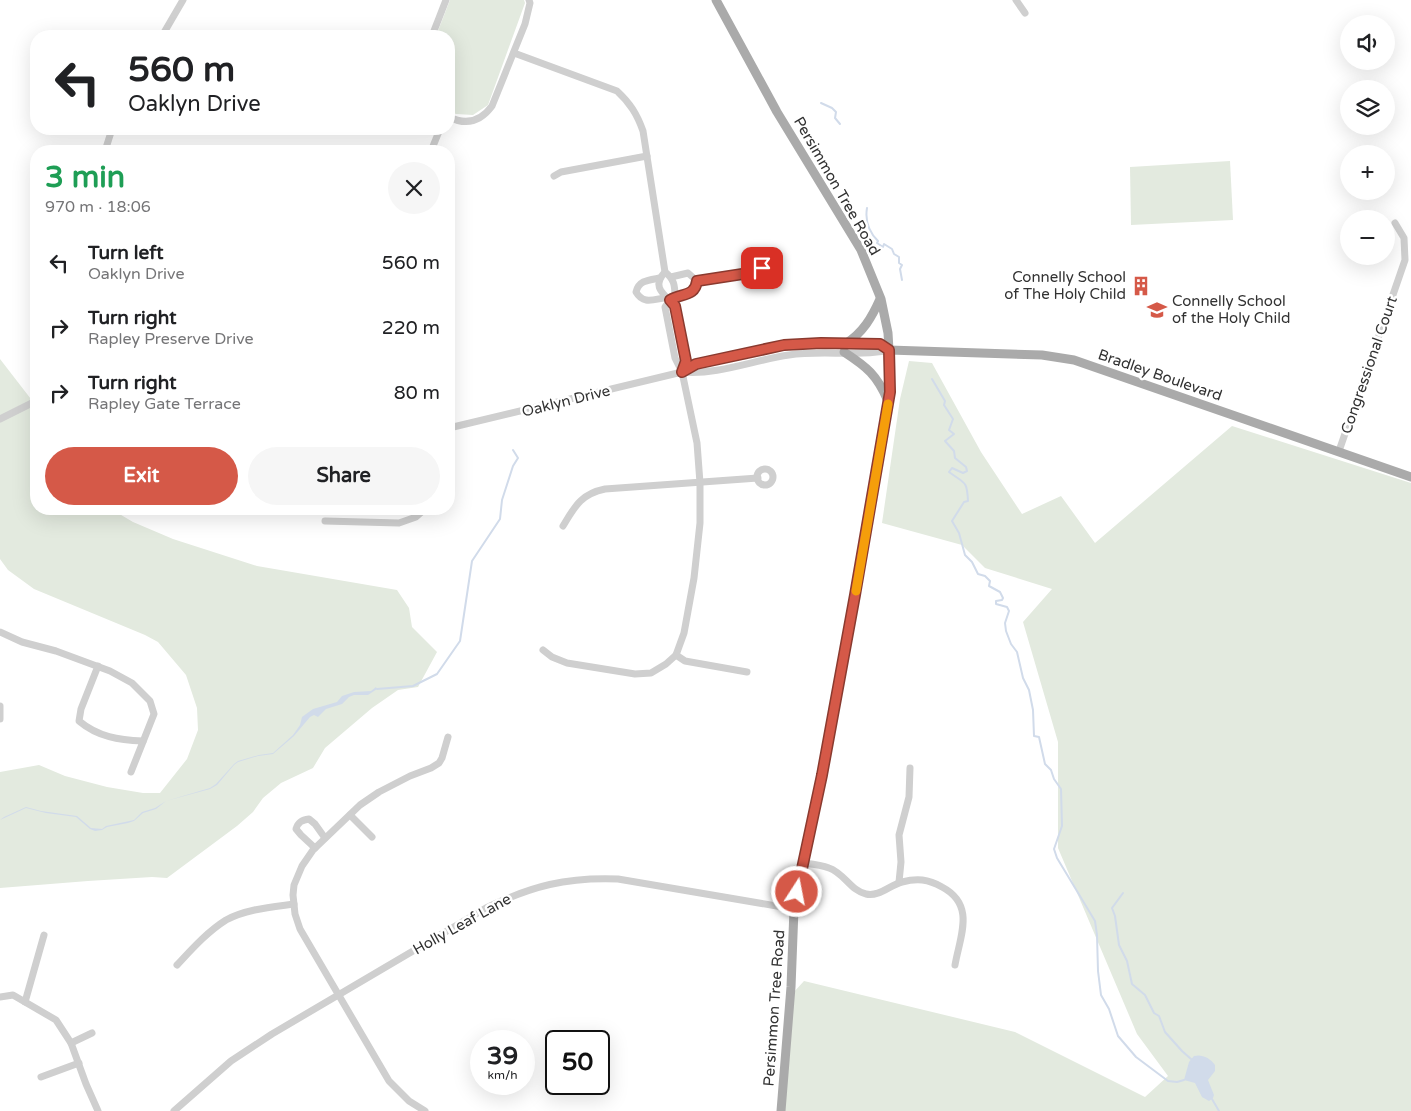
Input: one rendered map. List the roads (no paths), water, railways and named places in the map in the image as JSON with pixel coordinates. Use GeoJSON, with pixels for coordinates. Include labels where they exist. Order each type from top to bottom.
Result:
{"type":"FeatureCollection","features":[{"type":"Feature","properties":{"kind":"main road","name":"Persimmon Tree Road"},"geometry":{"type":"LineString","coordinates":[[716,0],[777,112],[861,250],[880,299],[888,333],[889,350],[890,392],[851,620],[822,775],[794,909],[791,987],[781,1111]]}},
{"type":"Feature","properties":{"kind":"main road"},"geometry":{"type":"LineString","coordinates":[[880,299],[871,320],[845,348],[865,366],[881,385],[888,402]]}},
{"type":"Feature","properties":{"kind":"main road","name":"Bradley Boulevard"},"geometry":{"type":"LineString","coordinates":[[889,350],[1042,355],[1074,360],[1411,476]]}},
{"type":"Feature","properties":{"kind":"street"},"geometry":{"type":"LineString","coordinates":[[166,30],[183,0]]}},
{"type":"Feature","properties":{"kind":"street"},"geometry":{"type":"LineString","coordinates":[[434,30],[446,0]]}},
{"type":"Feature","properties":{"kind":"street"},"geometry":{"type":"LineString","coordinates":[[455,120],[471,121],[485,116],[492,106],[526,24],[529,0]]}},
{"type":"Feature","properties":{"kind":"street"},"geometry":{"type":"LineString","coordinates":[[1016,0],[1025,13]]}},
{"type":"Feature","properties":{"kind":"street"},"geometry":{"type":"LineString","coordinates":[[514,53],[617,91],[628,101],[638,116],[644,131],[662,275],[659,289],[670,298],[675,306],[686,361],[682,372],[697,443],[700,483],[700,524],[694,578],[684,633],[676,655],[657,671],[635,674],[566,663],[552,657],[543,650]]}},
{"type":"Feature","properties":{"kind":"street"},"geometry":{"type":"LineString","coordinates":[[554,176],[561,172],[647,156]]}},
{"type":"Feature","properties":{"kind":"street","name":"Congressional Court"},"geometry":{"type":"LineString","coordinates":[[1339,451],[1405,260],[1404,238],[1395,223]]}},
{"type":"Feature","properties":{"kind":"street"},"geometry":{"type":"LineString","coordinates":[[697,281],[696,288],[692,292],[670,298],[645,301],[636,292],[637,286],[642,282],[662,275],[671,277],[688,274],[697,281],[762,271]]}},
{"type":"Feature","properties":{"kind":"street"},"geometry":{"type":"LineString","coordinates":[[670,298],[675,286],[671,277]]}},
{"type":"Feature","properties":{"kind":"street","name":"Oaklyn Drive"},"geometry":{"type":"LineString","coordinates":[[455,427],[682,372],[696,364],[784,345],[845,348],[880,344],[889,350]]}},
{"type":"Feature","properties":{"kind":"street"},"geometry":{"type":"LineString","coordinates":[[0,420],[30,404]]}},
{"type":"Feature","properties":{"kind":"street"},"geometry":{"type":"LineString","coordinates":[[563,526],[578,502],[594,492],[605,489],[758,478]]}},
{"type":"Feature","properties":{"kind":"street"},"geometry":{"type":"LineString","coordinates":[[325,521],[399,523],[418,515]]}},
{"type":"Feature","properties":{"kind":"street"},"geometry":{"type":"LineString","coordinates":[[0,632],[22,642],[56,651],[110,671],[132,683],[150,700],[154,714],[131,772]]}},
{"type":"Feature","properties":{"kind":"street"},"geometry":{"type":"LineString","coordinates":[[676,655],[685,661],[747,672]]}},
{"type":"Feature","properties":{"kind":"street"},"geometry":{"type":"LineString","coordinates":[[98,666],[81,709],[79,721],[101,735],[124,740],[143,740]]}},
{"type":"Feature","properties":{"kind":"street"},"geometry":{"type":"LineString","coordinates":[[0,706],[0,719]]}},
{"type":"Feature","properties":{"kind":"street"},"geometry":{"type":"LineString","coordinates":[[424,1111],[409,1101],[389,1081],[300,929],[293,895],[296,878],[315,848],[360,805],[379,792],[410,776],[431,768],[439,762],[448,737]]}},
{"type":"Feature","properties":{"kind":"street"},"geometry":{"type":"LineString","coordinates":[[899,882],[899,834],[908,797],[910,768]]}},
{"type":"Feature","properties":{"kind":"street"},"geometry":{"type":"LineString","coordinates":[[350,815],[372,837]]}},
{"type":"Feature","properties":{"kind":"street"},"geometry":{"type":"LineString","coordinates":[[315,848],[296,829],[302,820],[309,819],[325,838]]}},
{"type":"Feature","properties":{"kind":"street"},"geometry":{"type":"LineString","coordinates":[[803,863],[830,868],[857,891],[868,895],[883,891],[899,882],[912,880],[929,880],[947,890],[958,900],[964,922],[955,965]]}},
{"type":"Feature","properties":{"kind":"street","name":"Holly Leaf Lane"},"geometry":{"type":"LineString","coordinates":[[174,1111],[231,1061],[272,1034],[486,908],[515,894],[543,885],[589,878],[618,879],[794,909]]}},
{"type":"Feature","properties":{"kind":"street"},"geometry":{"type":"LineString","coordinates":[[177,965],[199,941],[226,920],[256,910],[294,904]]}},
{"type":"Feature","properties":{"kind":"street"},"geometry":{"type":"LineString","coordinates":[[24,1002],[44,935]]}},
{"type":"Feature","properties":{"kind":"street"},"geometry":{"type":"LineString","coordinates":[[0,998],[13,995],[56,1020],[71,1042],[98,1111]]}},
{"type":"Feature","properties":{"kind":"street"},"geometry":{"type":"LineString","coordinates":[[71,1042],[92,1033]]}},
{"type":"Feature","properties":{"kind":"street"},"geometry":{"type":"LineString","coordinates":[[41,1076],[79,1063]]}},
{"type":"Feature","properties":{"kind":"water"},"geometry":{"type":"Polygon","coordinates":[[[376,687],[377,689],[368,695],[354,695],[342,704],[326,709],[318,717],[314,715],[310,717],[294,736],[273,754],[238,762],[217,785],[210,789],[166,801],[210,788],[238,761],[273,753],[293,735],[300,725],[302,717],[313,709],[337,702],[342,696],[354,692],[371,691],[376,687]]]}},
{"type":"Feature","properties":{"kind":"water"},"geometry":{"type":"Polygon","coordinates":[[[166,801],[156,809],[143,813],[134,821],[95,831],[76,817],[26,808],[0,820],[26,807],[77,816],[91,828],[102,829],[106,826],[134,820],[142,812],[155,808],[166,801]]]}},
{"type":"Feature","properties":{"kind":"water"},"geometry":{"type":"Polygon","coordinates":[[[1194,1056],[1206,1057],[1215,1065],[1215,1071],[1208,1080],[1214,1095],[1209,1101],[1202,1097],[1195,1083],[1184,1080],[1189,1062],[1194,1056]]]}},
{"type":"Feature","properties":{"kind":"waterway"},"geometry":{"type":"LineString","coordinates":[[821,103],[836,112],[835,118],[840,124]]}},
{"type":"Feature","properties":{"kind":"waterway"},"geometry":{"type":"LineString","coordinates":[[867,208],[868,226],[878,241],[877,243],[883,247],[884,244],[892,249],[894,254],[899,257],[899,263],[902,265],[900,269],[902,280]]}},
{"type":"Feature","properties":{"kind":"waterway"},"geometry":{"type":"LineString","coordinates":[[932,379],[953,419],[949,430],[954,434],[945,441],[954,451],[955,458],[966,467],[967,471],[963,473],[952,468],[949,472],[966,486],[968,501],[964,502],[952,521],[959,533],[965,555],[972,562],[978,574],[985,576],[990,581],[989,586],[1000,592],[1003,598],[996,601],[996,604],[1007,607],[1009,611],[1005,623],[1006,631],[1011,644],[1017,652],[1023,678],[1029,690],[1033,710],[1034,736],[1039,737],[1045,764],[1051,770],[1054,779],[1061,789],[1062,826],[1054,849],[1057,858],[1095,921],[1101,995],[1109,1009],[1118,1036],[1136,1057],[1168,1081],[1177,1082],[1184,1080]]}},
{"type":"Feature","properties":{"kind":"waterway"},"geometry":{"type":"LineString","coordinates":[[377,689],[413,686],[437,674],[460,641],[472,561],[500,519],[502,500],[513,466],[518,458],[513,450]]}},
{"type":"Feature","properties":{"kind":"waterway"},"geometry":{"type":"LineString","coordinates":[[1123,893],[1112,908],[1119,945],[1127,961],[1132,984],[1145,995],[1154,1013],[1159,1016],[1165,1032],[1191,1059]]}},
{"type":"Feature","properties":{"kind":"waterway"},"geometry":{"type":"LineString","coordinates":[[1212,1099],[1219,1111]]}},
{"type":"Feature","properties":{"kind":"place","name":"Connelly School of The Holy Child"},"geometry":{"type":"Point","coordinates":[1141,286]}},
{"type":"Feature","properties":{"kind":"place","name":"Connelly School of the Holy Child"},"geometry":{"type":"Point","coordinates":[1157,310]}}]}
